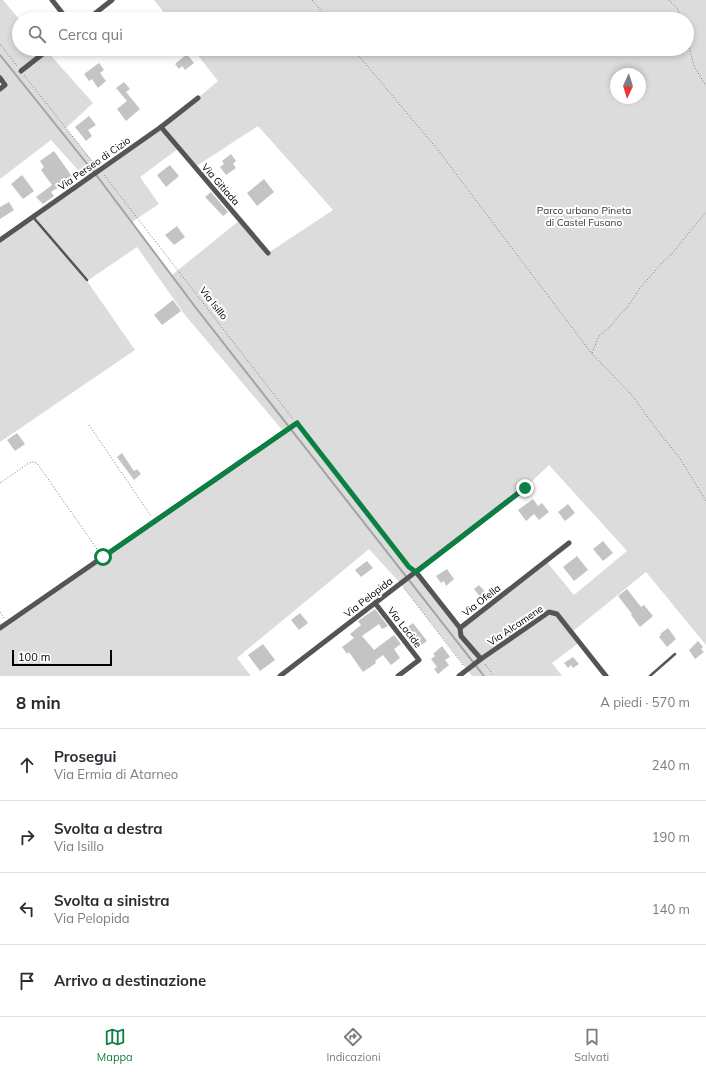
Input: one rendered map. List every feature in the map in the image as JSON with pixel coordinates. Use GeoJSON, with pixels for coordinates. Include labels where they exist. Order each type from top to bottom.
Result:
{"type":"FeatureCollection","features":[{"type":"Feature","properties":{"kind":"street"},"geometry":{"type":"LineString","coordinates":[[52,0],[61,12]]}},
{"type":"Feature","properties":{"kind":"street"},"geometry":{"type":"LineString","coordinates":[[97,12],[112,0]]}},
{"type":"Feature","properties":{"kind":"street"},"geometry":{"type":"LineString","coordinates":[[21,71],[41,56]]}},
{"type":"Feature","properties":{"kind":"street"},"geometry":{"type":"LineString","coordinates":[[0,78],[5,85],[0,89]]}},
{"type":"Feature","properties":{"kind":"street","name":"Via Perseo di Cizio"},"geometry":{"type":"LineString","coordinates":[[0,240],[161,127],[198,98]]}},
{"type":"Feature","properties":{"kind":"street","name":"Via Gitiada"},"geometry":{"type":"LineString","coordinates":[[161,127],[268,253]]}},
{"type":"Feature","properties":{"kind":"street"},"geometry":{"type":"LineString","coordinates":[[0,628],[297,423]]}},
{"type":"Feature","properties":{"kind":"street","name":"Via Pelopida"},"geometry":{"type":"LineString","coordinates":[[280,676],[525,488]]}},
{"type":"Feature","properties":{"kind":"street","name":"Via Ofella"},"geometry":{"type":"LineString","coordinates":[[416,572],[460,628],[569,543]]}},
{"type":"Feature","properties":{"kind":"street","name":"Via Lacide"},"geometry":{"type":"LineString","coordinates":[[375,603],[419,660],[398,676]]}},
{"type":"Feature","properties":{"kind":"street","name":"Via Alcamene"},"geometry":{"type":"LineString","coordinates":[[459,676],[546,612],[557,614],[606,676]]}},
{"type":"Feature","properties":{"kind":"street"},"geometry":{"type":"LineString","coordinates":[[460,628],[461,636],[481,659]]}},
{"type":"Feature","properties":{"kind":"lane"},"geometry":{"type":"LineString","coordinates":[[33,217],[87,280]]}},
{"type":"Feature","properties":{"kind":"lane"},"geometry":{"type":"LineString","coordinates":[[650,676],[675,654]]}},
{"type":"Feature","properties":{"kind":"path"},"geometry":{"type":"LineString","coordinates":[[312,0],[322,12]]}},
{"type":"Feature","properties":{"kind":"path"},"geometry":{"type":"LineString","coordinates":[[669,0],[679,12]]}},
{"type":"Feature","properties":{"kind":"path","name":"Via Isillo"},"geometry":{"type":"LineString","coordinates":[[0,44],[409,567],[416,572]]}},
{"type":"Feature","properties":{"kind":"path"},"geometry":{"type":"LineString","coordinates":[[359,56],[438,150],[592,354],[631,394],[681,460],[706,501]]}},
{"type":"Feature","properties":{"kind":"path"},"geometry":{"type":"LineString","coordinates":[[692,56],[694,66],[706,86]]}},
{"type":"Feature","properties":{"kind":"path"},"geometry":{"type":"LineString","coordinates":[[592,354],[599,336],[612,325],[627,308],[640,288],[670,256],[706,212]]}},
{"type":"Feature","properties":{"kind":"path"},"geometry":{"type":"LineString","coordinates":[[89,425],[155,521]]}},
{"type":"Feature","properties":{"kind":"path"},"geometry":{"type":"LineString","coordinates":[[0,483],[30,463],[37,463],[103,557]]}},
{"type":"Feature","properties":{"kind":"path"},"geometry":{"type":"LineString","coordinates":[[400,583],[467,670]]}},
{"type":"Feature","properties":{"kind":"path"},"geometry":{"type":"LineString","coordinates":[[481,659],[494,676]]}},
{"type":"Feature","properties":{"kind":"green space","name":"Parco urbano Pineta di Castel Fusano"},"geometry":{"type":"Polygon","coordinates":[[[0,0],[3,0],[13,12],[12,56],[51,56],[93,103],[66,128],[99,169],[198,98],[218,81],[198,56],[694,56],[694,12],[163,12],[154,0],[706,0],[706,645],[646,572],[572,632],[580,642],[552,663],[562,676],[472,676],[400,583],[369,549],[237,658],[251,676],[0,676],[0,628],[284,432],[185,315],[137,247],[87,281],[135,350],[0,442],[0,240],[86,179],[51,140],[0,179],[0,89],[5,85],[0,78],[0,0]],[[258,126],[195,167],[179,148],[140,177],[159,204],[132,222],[172,275],[240,220],[268,253],[333,210],[258,126]],[[549,465],[525,488],[417,571],[460,628],[546,561],[574,595],[627,551],[549,465]]]}},
{"type":"Feature","properties":{"kind":"building"},"geometry":{"type":"Polygon","coordinates":[[[185,56],[189,56],[194,63],[185,70],[182,66],[179,69],[175,64],[185,56]]]}},
{"type":"Feature","properties":{"kind":"building"},"geometry":{"type":"Polygon","coordinates":[[[99,63],[104,70],[100,73],[106,81],[98,88],[92,79],[89,81],[84,74],[99,63]]]}},
{"type":"Feature","properties":{"kind":"building"},"geometry":{"type":"Polygon","coordinates":[[[124,82],[130,89],[126,92],[140,109],[126,121],[117,109],[127,101],[116,88],[124,82]]]}},
{"type":"Feature","properties":{"kind":"building"},"geometry":{"type":"Polygon","coordinates":[[[89,116],[96,125],[88,130],[92,136],[86,141],[75,127],[89,116]]]}},
{"type":"Feature","properties":{"kind":"building"},"geometry":{"type":"Polygon","coordinates":[[[54,151],[73,178],[51,192],[54,196],[43,204],[36,197],[52,185],[41,170],[44,167],[40,161],[54,151]]]}},
{"type":"Feature","properties":{"kind":"building"},"geometry":{"type":"Polygon","coordinates":[[[231,154],[236,161],[233,164],[236,168],[226,175],[220,167],[224,164],[222,161],[231,154]]]}},
{"type":"Feature","properties":{"kind":"building"},"geometry":{"type":"Polygon","coordinates":[[[170,165],[179,176],[166,187],[157,175],[170,165]]]}},
{"type":"Feature","properties":{"kind":"building"},"geometry":{"type":"Polygon","coordinates":[[[22,175],[34,191],[23,199],[11,184],[22,175]]]}},
{"type":"Feature","properties":{"kind":"building"},"geometry":{"type":"Polygon","coordinates":[[[264,179],[274,192],[257,206],[247,193],[264,179]]]}},
{"type":"Feature","properties":{"kind":"building"},"geometry":{"type":"Polygon","coordinates":[[[211,192],[228,212],[223,216],[205,197],[211,192]]]}},
{"type":"Feature","properties":{"kind":"building"},"geometry":{"type":"Polygon","coordinates":[[[9,202],[14,210],[0,219],[0,207],[9,202]]]}},
{"type":"Feature","properties":{"kind":"building"},"geometry":{"type":"Polygon","coordinates":[[[177,226],[185,237],[174,245],[165,235],[177,226]]]}},
{"type":"Feature","properties":{"kind":"building"},"geometry":{"type":"Polygon","coordinates":[[[173,300],[181,311],[162,325],[154,315],[173,300]]]}},
{"type":"Feature","properties":{"kind":"building"},"geometry":{"type":"Polygon","coordinates":[[[17,433],[25,444],[15,451],[7,440],[17,433]]]}},
{"type":"Feature","properties":{"kind":"building"},"geometry":{"type":"Polygon","coordinates":[[[122,453],[134,471],[137,469],[141,474],[134,480],[117,457],[122,453]]]}},
{"type":"Feature","properties":{"kind":"building"},"geometry":{"type":"Polygon","coordinates":[[[533,499],[538,506],[542,503],[549,512],[539,520],[534,514],[526,521],[518,510],[533,499]]]}},
{"type":"Feature","properties":{"kind":"building"},"geometry":{"type":"Polygon","coordinates":[[[568,504],[575,513],[565,521],[558,512],[568,504]]]}},
{"type":"Feature","properties":{"kind":"building"},"geometry":{"type":"Polygon","coordinates":[[[603,541],[613,553],[603,561],[593,549],[603,541]]]}},
{"type":"Feature","properties":{"kind":"building"},"geometry":{"type":"Polygon","coordinates":[[[577,556],[588,570],[574,581],[563,567],[577,556]]]}},
{"type":"Feature","properties":{"kind":"building"},"geometry":{"type":"Polygon","coordinates":[[[367,561],[373,568],[361,577],[355,570],[367,561]]]}},
{"type":"Feature","properties":{"kind":"building"},"geometry":{"type":"Polygon","coordinates":[[[447,569],[454,579],[446,586],[444,581],[441,583],[436,576],[447,569]]]}},
{"type":"Feature","properties":{"kind":"building"},"geometry":{"type":"Polygon","coordinates":[[[479,585],[487,594],[481,598],[474,589],[479,585]]]}},
{"type":"Feature","properties":{"kind":"building"},"geometry":{"type":"Polygon","coordinates":[[[627,589],[641,607],[644,605],[653,616],[640,627],[618,596],[627,589]]]}},
{"type":"Feature","properties":{"kind":"building"},"geometry":{"type":"Polygon","coordinates":[[[375,609],[388,626],[382,629],[379,624],[362,636],[374,650],[394,635],[401,644],[394,649],[400,658],[391,665],[383,655],[375,661],[376,663],[363,672],[349,652],[347,654],[342,647],[354,638],[350,634],[361,625],[358,621],[375,609]]]}},
{"type":"Feature","properties":{"kind":"building"},"geometry":{"type":"Polygon","coordinates":[[[300,613],[308,623],[299,630],[291,620],[300,613]]]}},
{"type":"Feature","properties":{"kind":"building"},"geometry":{"type":"Polygon","coordinates":[[[413,623],[427,641],[416,649],[402,631],[413,623]]]}},
{"type":"Feature","properties":{"kind":"building"},"geometry":{"type":"Polygon","coordinates":[[[668,628],[676,639],[667,647],[659,637],[661,635],[660,634],[668,628]]]}},
{"type":"Feature","properties":{"kind":"building"},"geometry":{"type":"Polygon","coordinates":[[[698,641],[703,647],[701,649],[704,652],[695,659],[689,650],[698,641]]]}},
{"type":"Feature","properties":{"kind":"building"},"geometry":{"type":"Polygon","coordinates":[[[263,644],[275,660],[260,671],[248,655],[263,644]]]}},
{"type":"Feature","properties":{"kind":"building"},"geometry":{"type":"Polygon","coordinates":[[[442,646],[450,657],[445,660],[449,665],[438,674],[434,669],[437,667],[431,659],[435,656],[433,654],[442,646]]]}},
{"type":"Feature","properties":{"kind":"building"},"geometry":{"type":"Polygon","coordinates":[[[573,657],[579,664],[573,668],[571,665],[568,668],[564,663],[573,657]]]}},
{"type":"Feature","properties":{"kind":"waterway"},"geometry":{"type":"LineString","coordinates":[[0,55],[100,180],[196,308],[484,676]]}},
{"type":"Feature","properties":{"kind":"route"},"geometry":{"type":"LineString","coordinates":[[103,557],[297,423],[409,567],[416,572],[525,488]]}}]}
